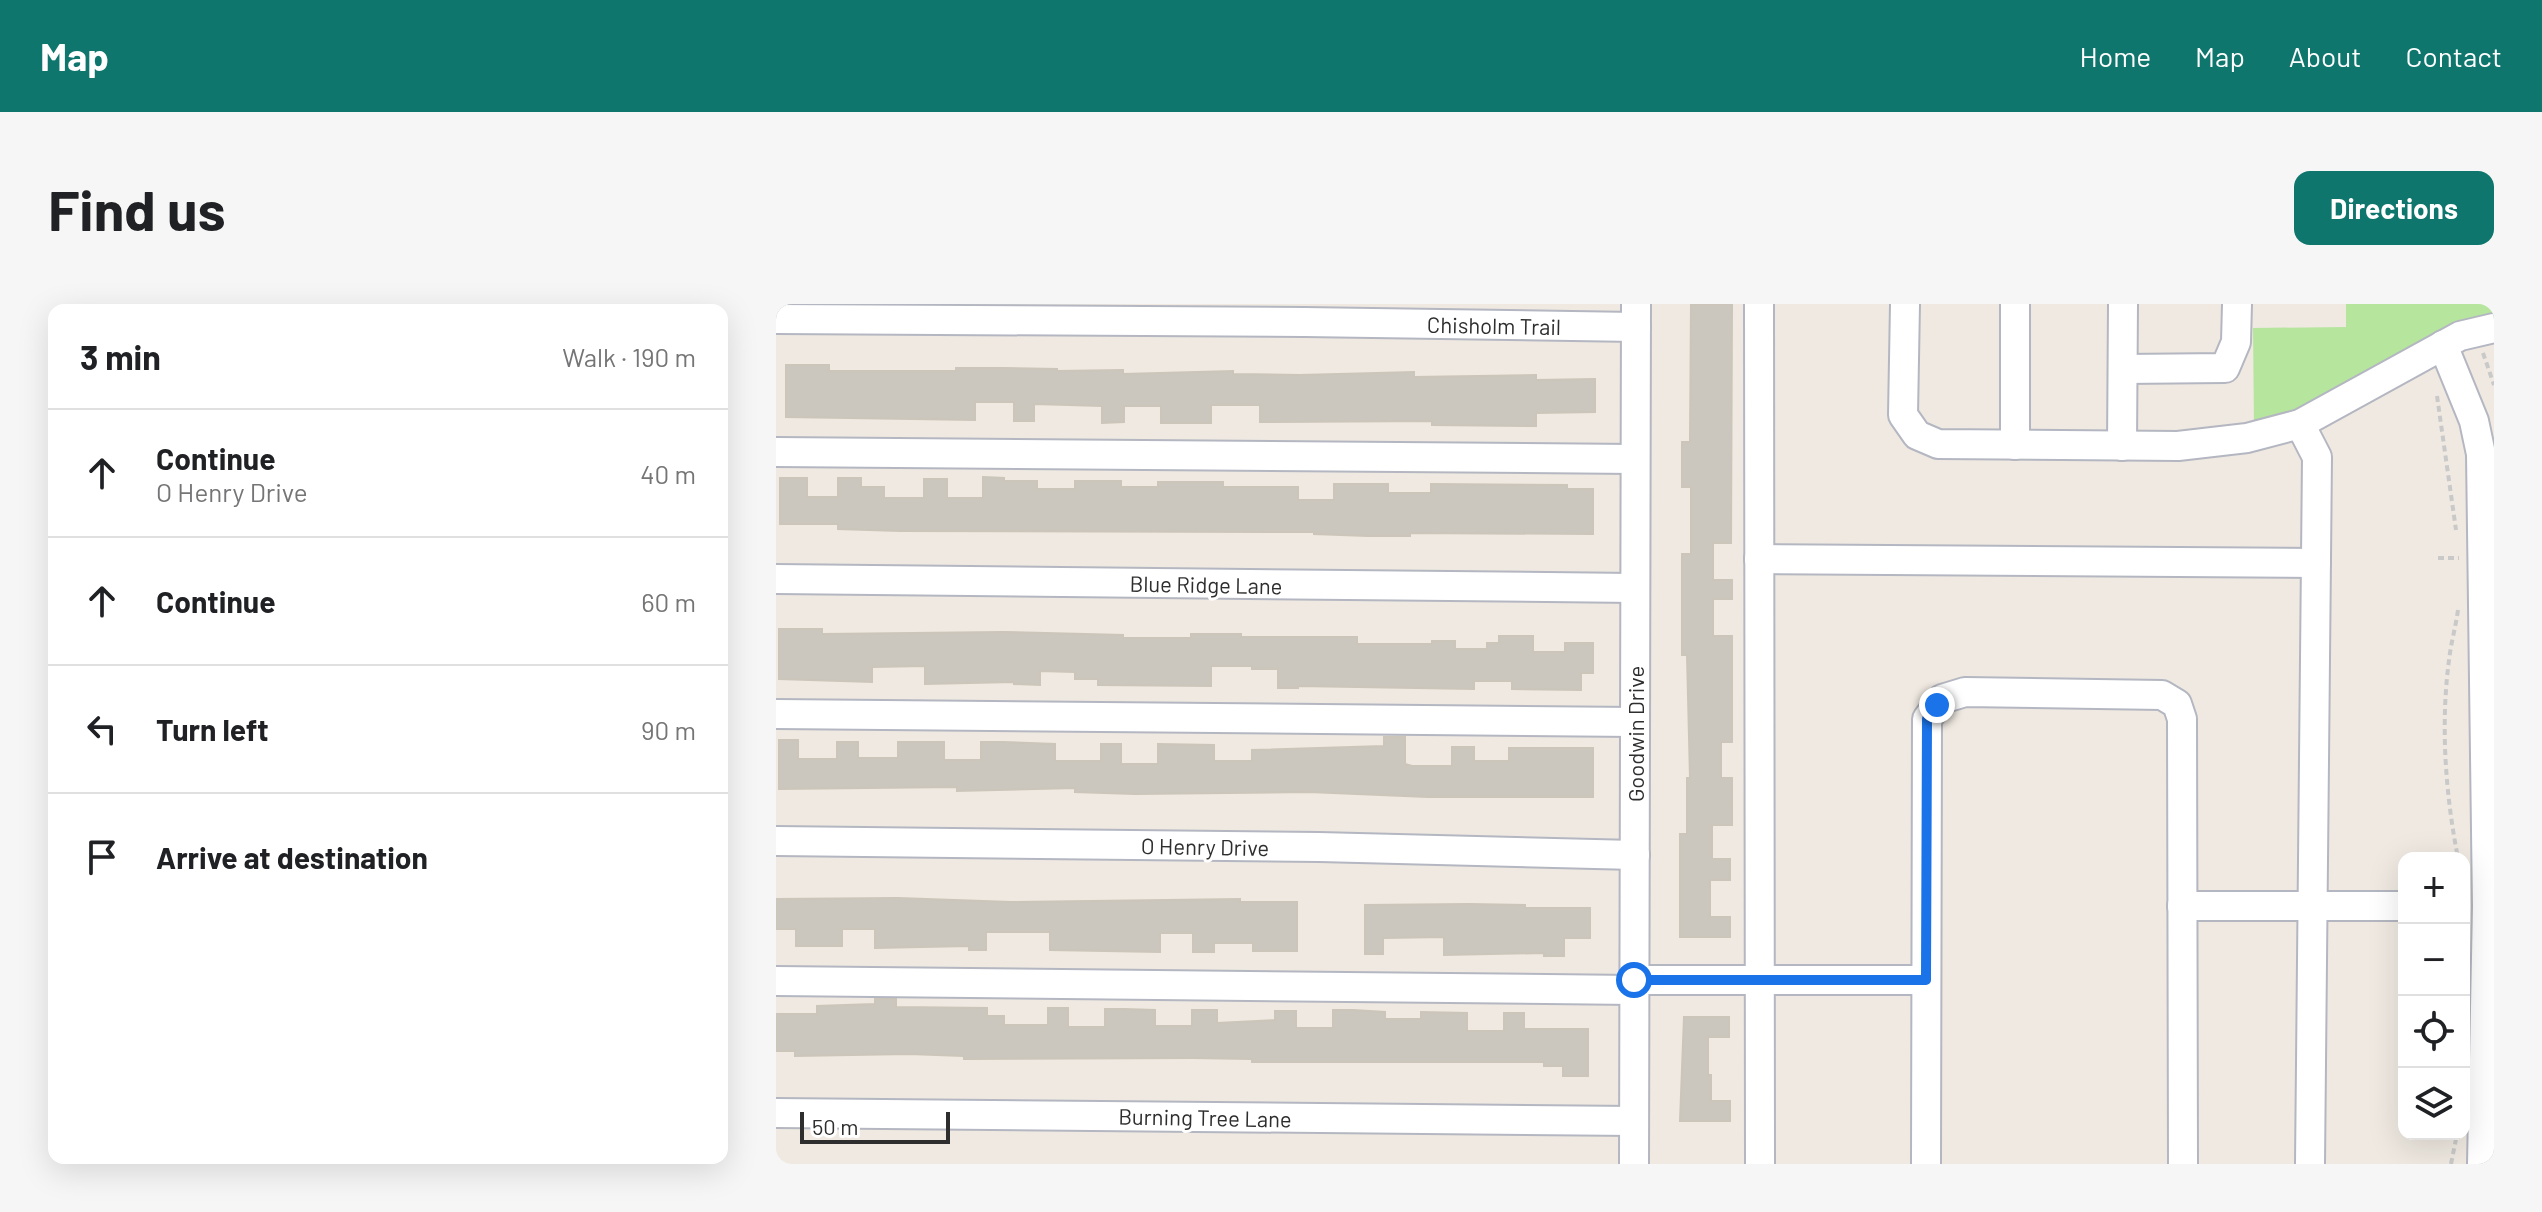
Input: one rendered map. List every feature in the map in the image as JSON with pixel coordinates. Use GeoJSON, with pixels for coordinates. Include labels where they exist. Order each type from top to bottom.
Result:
{"type":"FeatureCollection","features":[{"type":"Feature","properties":{"kind":"street"},"geometry":{"type":"LineString","coordinates":[[1759,304],[1760,1164]]}},
{"type":"Feature","properties":{"kind":"street"},"geometry":{"type":"LineString","coordinates":[[1905,304],[1903,415],[1917,435],[1938,444],[2178,446],[2247,438],[2300,424],[2460,336],[2494,328]]}},
{"type":"Feature","properties":{"kind":"street"},"geometry":{"type":"LineString","coordinates":[[2015,304],[2015,445]]}},
{"type":"Feature","properties":{"kind":"street"},"geometry":{"type":"LineString","coordinates":[[2122,446],[2123,304]]}},
{"type":"Feature","properties":{"kind":"street"},"geometry":{"type":"LineString","coordinates":[[2123,369],[2225,368],[2236,342],[2237,304]]}},
{"type":"Feature","properties":{"kind":"street","name":"Chisholm Trail"},"geometry":{"type":"LineString","coordinates":[[776,319],[1304,322],[1636,316]]}},
{"type":"Feature","properties":{"kind":"street","name":"Goodwin Drive"},"geometry":{"type":"LineString","coordinates":[[1634,1164],[1636,316]]}},
{"type":"Feature","properties":{"kind":"street"},"geometry":{"type":"LineString","coordinates":[[2443,345],[2487,454],[2477,569],[2475,906],[2488,1102],[2482,1164]]}},
{"type":"Feature","properties":{"kind":"street"},"geometry":{"type":"LineString","coordinates":[[2300,424],[2317,457],[2310,1164]]}},
{"type":"Feature","properties":{"kind":"street"},"geometry":{"type":"LineString","coordinates":[[776,452],[1635,459]]}},
{"type":"Feature","properties":{"kind":"street"},"geometry":{"type":"LineString","coordinates":[[1759,559],[2316,563]]}},
{"type":"Feature","properties":{"kind":"street","name":"Blue Ridge Lane"},"geometry":{"type":"LineString","coordinates":[[776,579],[1635,588]]}},
{"type":"Feature","properties":{"kind":"street"},"geometry":{"type":"LineString","coordinates":[[1926,1164],[1927,719],[1942,699],[1965,692],[2162,695],[2177,704],[2182,719],[2183,1164]]}},
{"type":"Feature","properties":{"kind":"street"},"geometry":{"type":"LineString","coordinates":[[776,714],[1635,722]]}},
{"type":"Feature","properties":{"kind":"street","name":"O Henry Drive"},"geometry":{"type":"LineString","coordinates":[[776,841],[1319,847],[1635,855]]}},
{"type":"Feature","properties":{"kind":"street"},"geometry":{"type":"LineString","coordinates":[[2182,906],[2398,906]]}},
{"type":"Feature","properties":{"kind":"street"},"geometry":{"type":"LineString","coordinates":[[776,981],[1634,985],[1760,980],[1926,980]]}},
{"type":"Feature","properties":{"kind":"street","name":"Burning Tree Lane"},"geometry":{"type":"LineString","coordinates":[[776,1113],[1634,1121]]}},
{"type":"Feature","properties":{"kind":"path"},"geometry":{"type":"LineString","coordinates":[[2473,355],[2483,352],[2494,385]]}},
{"type":"Feature","properties":{"kind":"path"},"geometry":{"type":"LineString","coordinates":[[2435,386],[2457,533]]}},
{"type":"Feature","properties":{"kind":"path"},"geometry":{"type":"LineString","coordinates":[[2459,549],[2459,558]]}},
{"type":"Feature","properties":{"kind":"path"},"geometry":{"type":"LineString","coordinates":[[2438,558],[2459,558],[2477,569]]}},
{"type":"Feature","properties":{"kind":"path"},"geometry":{"type":"LineString","coordinates":[[2459,558],[2477,569]]}},
{"type":"Feature","properties":{"kind":"path"},"geometry":{"type":"LineString","coordinates":[[2457,852],[2447,789],[2445,725],[2450,655],[2459,598]]}},
{"type":"Feature","properties":{"kind":"path"},"geometry":{"type":"LineString","coordinates":[[2451,1164],[2456,1140]]}},
{"type":"Feature","properties":{"kind":"green space"},"geometry":{"type":"Polygon","coordinates":[[[2346,304],[2494,304],[2494,321],[2298,413],[2254,428],[2253,328],[2346,327],[2346,304]]]}},
{"type":"Feature","properties":{"kind":"building"},"geometry":{"type":"Polygon","coordinates":[[[1691,304],[1732,304],[1731,543],[1713,543],[1713,580],[1732,580],[1732,599],[1713,599],[1713,636],[1732,636],[1732,742],[1721,742],[1721,778],[1732,778],[1732,825],[1712,825],[1712,859],[1730,859],[1730,880],[1710,880],[1710,917],[1730,917],[1730,937],[1680,937],[1680,834],[1687,834],[1687,778],[1690,778],[1687,655],[1682,655],[1682,554],[1691,554],[1691,487],[1682,487],[1682,442],[1690,442],[1691,304]]]}},
{"type":"Feature","properties":{"kind":"building"},"geometry":{"type":"Polygon","coordinates":[[[786,365],[829,365],[829,371],[1003,368],[1123,370],[1123,374],[1233,371],[1233,374],[1300,375],[1414,372],[1414,377],[1536,375],[1536,380],[1595,379],[1595,412],[1536,413],[1536,426],[1432,425],[1432,421],[1260,422],[1260,405],[1211,405],[1211,423],[1161,423],[1161,406],[1124,406],[1124,422],[1102,423],[1102,406],[1034,404],[1034,421],[1014,421],[1014,402],[975,402],[975,420],[786,417],[786,365]]]}},
{"type":"Feature","properties":{"kind":"building"},"geometry":{"type":"Polygon","coordinates":[[[983,477],[1004,478],[1004,481],[1037,481],[1037,489],[1075,489],[1075,481],[1121,481],[1121,487],[1158,487],[1158,482],[1223,482],[1223,487],[1298,487],[1298,500],[1334,500],[1334,484],[1388,484],[1388,493],[1431,493],[1431,484],[1567,485],[1567,489],[1593,489],[1593,534],[1410,533],[1410,536],[1368,536],[1314,532],[900,531],[838,529],[838,524],[780,524],[780,478],[807,478],[807,497],[838,497],[838,478],[861,478],[861,487],[884,487],[884,498],[924,498],[924,479],[947,479],[947,498],[983,498],[983,477]]]}},
{"type":"Feature","properties":{"kind":"building"},"geometry":{"type":"Polygon","coordinates":[[[779,629],[822,629],[822,634],[1003,632],[1123,635],[1123,638],[1191,638],[1191,634],[1357,637],[1357,644],[1455,641],[1455,649],[1487,649],[1487,643],[1499,643],[1499,636],[1533,636],[1533,652],[1565,652],[1565,643],[1593,643],[1593,673],[1581,673],[1581,690],[1512,689],[1512,681],[1474,681],[1474,689],[1278,688],[1278,669],[1252,669],[1252,666],[1211,666],[1211,686],[1098,685],[1098,679],[1075,679],[1075,672],[1040,671],[1040,685],[1014,682],[925,684],[925,666],[872,667],[872,682],[779,679],[779,629]]]}},
{"type":"Feature","properties":{"kind":"building"},"geometry":{"type":"Polygon","coordinates":[[[1384,737],[1405,737],[1405,764],[1412,766],[1452,766],[1452,747],[1474,747],[1474,761],[1509,761],[1509,748],[1593,748],[1593,797],[1428,797],[1309,792],[1135,794],[1075,792],[1075,788],[957,791],[957,787],[779,789],[779,740],[798,740],[798,759],[837,759],[837,742],[858,742],[858,758],[898,758],[898,742],[944,742],[944,760],[981,760],[981,742],[1002,742],[1055,744],[1055,761],[1101,761],[1101,744],[1121,744],[1121,764],[1158,764],[1158,744],[1214,745],[1214,761],[1252,761],[1252,750],[1384,746],[1384,737]]]}},
{"type":"Feature","properties":{"kind":"building"},"geometry":{"type":"Polygon","coordinates":[[[898,898],[1011,902],[1240,899],[1240,902],[1297,902],[1297,951],[1253,951],[1253,943],[1214,943],[1214,952],[1193,952],[1193,933],[1160,933],[1160,952],[1050,950],[1050,932],[986,932],[986,950],[969,950],[969,946],[875,948],[875,929],[842,929],[842,946],[796,946],[796,929],[776,929],[776,899],[898,898]]]}},
{"type":"Feature","properties":{"kind":"building"},"geometry":{"type":"Polygon","coordinates":[[[1365,905],[1590,908],[1590,938],[1564,938],[1564,956],[1544,956],[1544,953],[1444,955],[1444,937],[1383,938],[1383,954],[1365,954],[1365,905]]]}},
{"type":"Feature","properties":{"kind":"building"},"geometry":{"type":"Polygon","coordinates":[[[875,999],[896,999],[896,1007],[987,1008],[987,1016],[1004,1016],[1004,1025],[1048,1025],[1048,1008],[1068,1008],[1068,1027],[1105,1027],[1105,1009],[1124,1009],[1155,1010],[1155,1026],[1192,1026],[1192,1010],[1217,1010],[1217,1023],[1275,1020],[1275,1011],[1296,1011],[1296,1028],[1333,1028],[1333,1010],[1353,1010],[1385,1012],[1385,1019],[1421,1019],[1421,1012],[1467,1013],[1467,1031],[1504,1031],[1504,1013],[1524,1013],[1524,1029],[1588,1029],[1588,1076],[1563,1076],[1563,1066],[1544,1066],[1544,1062],[964,1059],[964,1056],[909,1054],[795,1056],[795,1051],[776,1051],[776,1014],[817,1014],[817,1006],[875,1004],[875,999]]]}},
{"type":"Feature","properties":{"kind":"building"},"geometry":{"type":"Polygon","coordinates":[[[1684,1017],[1729,1017],[1729,1037],[1708,1037],[1708,1075],[1711,1075],[1711,1101],[1730,1101],[1730,1121],[1680,1121],[1684,1017]]]}},
{"type":"Feature","properties":{"kind":"route"},"geometry":{"type":"LineString","coordinates":[[1634,980],[1926,980],[1927,719],[1937,705]]}}]}
